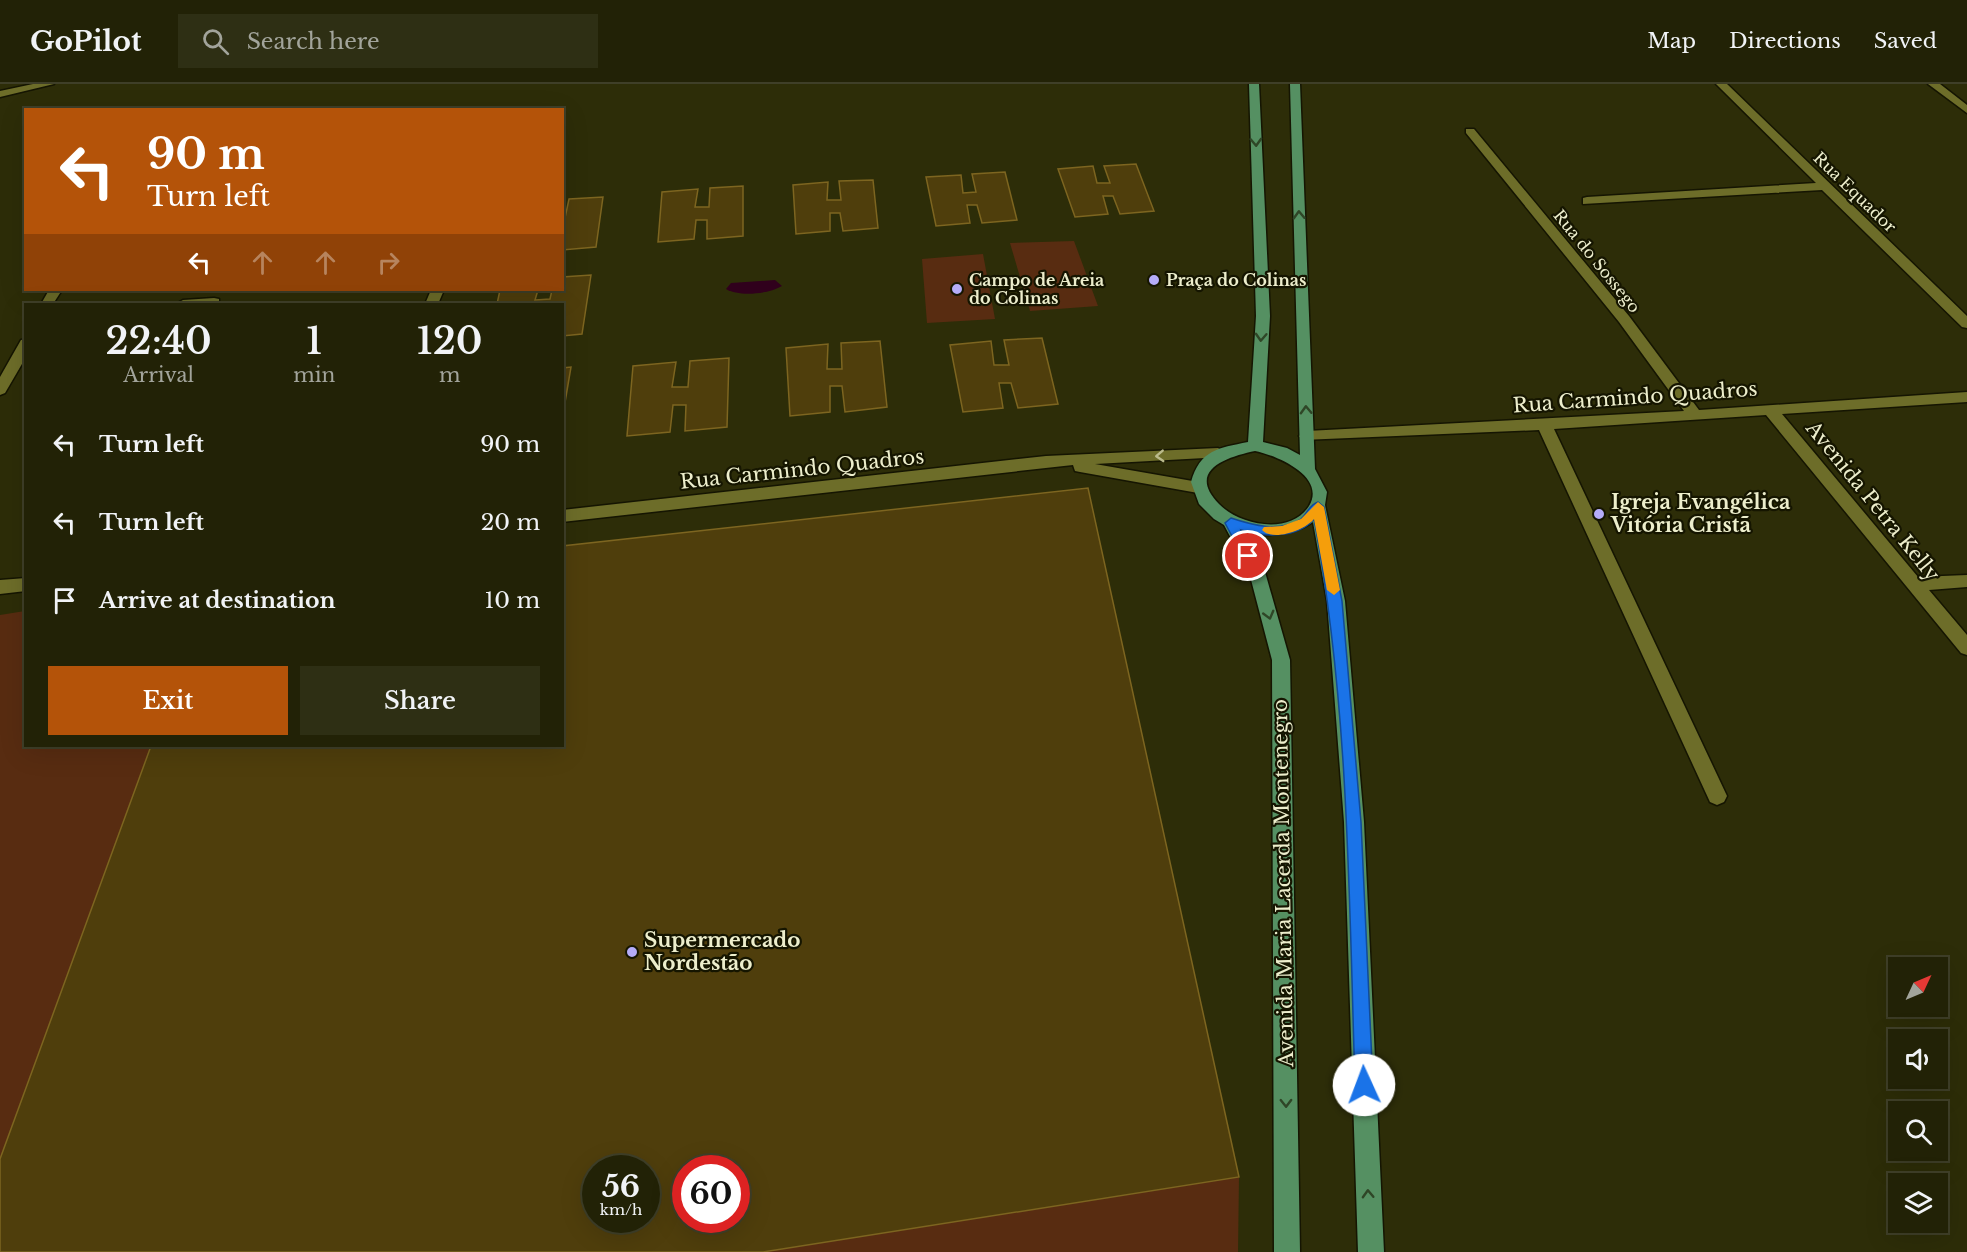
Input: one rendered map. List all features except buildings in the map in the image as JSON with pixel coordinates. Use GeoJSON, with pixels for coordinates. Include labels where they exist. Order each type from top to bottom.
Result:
{"type":"FeatureCollection","features":[{"type":"Feature","properties":{"kind":"main road"},"geometry":{"type":"LineString","coordinates":[[1254,84],[1263,316],[1255,446]]}},
{"type":"Feature","properties":{"kind":"main road"},"geometry":{"type":"LineString","coordinates":[[1295,84],[1308,468]]}},
{"type":"Feature","properties":{"kind":"main road"},"geometry":{"type":"LineString","coordinates":[[1318,507],[1305,522],[1283,530],[1257,530],[1231,523],[1209,507],[1198,487],[1203,468],[1218,453],[1235,447],[1255,446],[1288,455],[1308,468],[1319,487],[1318,507],[1336,601],[1354,822],[1371,1252]]}},
{"type":"Feature","properties":{"kind":"main road","name":"Avenida Maria Lacerda Montenegro"},"geometry":{"type":"LineString","coordinates":[[1231,523],[1257,572],[1281,660],[1287,1252]]}},
{"type":"Feature","properties":{"kind":"street"},"geometry":{"type":"LineString","coordinates":[[0,94],[49,84]]}},
{"type":"Feature","properties":{"kind":"street","name":"Rua Equador"},"geometry":{"type":"LineString","coordinates":[[1721,84],[1967,324]]}},
{"type":"Feature","properties":{"kind":"street"},"geometry":{"type":"LineString","coordinates":[[1934,84],[1967,110]]}},
{"type":"Feature","properties":{"kind":"street","name":"Rua do Sossego"},"geometry":{"type":"LineString","coordinates":[[1470,131],[1624,319],[1694,414]]}},
{"type":"Feature","properties":{"kind":"street"},"geometry":{"type":"LineString","coordinates":[[1587,201],[1825,186]]}},
{"type":"Feature","properties":{"kind":"street"},"geometry":{"type":"LineString","coordinates":[[198,303],[214,302]]}},
{"type":"Feature","properties":{"kind":"street"},"geometry":{"type":"LineString","coordinates":[[0,390],[24,347]]}},
{"type":"Feature","properties":{"kind":"street","name":"Rua Carmindo Quadros"},"geometry":{"type":"LineString","coordinates":[[1307,436],[1544,425],[1967,397]]}},
{"type":"Feature","properties":{"kind":"street","name":"Avenida Petra Kelly"},"geometry":{"type":"LineString","coordinates":[[1769,409],[1967,648]]}},
{"type":"Feature","properties":{"kind":"street"},"geometry":{"type":"LineString","coordinates":[[1544,425],[1717,796]]}},
{"type":"Feature","properties":{"kind":"street","name":"Rua Carmindo Quadros"},"geometry":{"type":"LineString","coordinates":[[564,516],[1046,461],[1218,453]]}},
{"type":"Feature","properties":{"kind":"street","name":"Rua Carmindo Quadros"},"geometry":{"type":"LineString","coordinates":[[1046,461],[1198,487]]}},
{"type":"Feature","properties":{"kind":"street"},"geometry":{"type":"LineString","coordinates":[[1914,584],[1967,581]]}},
{"type":"Feature","properties":{"kind":"street"},"geometry":{"type":"LineString","coordinates":[[0,587],[24,584]]}},
{"type":"Feature","properties":{"kind":"shaded area"},"geometry":{"type":"Polygon","coordinates":[[[1074,241],[1098,306],[1030,311],[1010,243],[1074,241]]]}},
{"type":"Feature","properties":{"kind":"shaded area","name":"Campo de Areia do Colinas"},"geometry":{"type":"Polygon","coordinates":[[[983,254],[995,319],[927,323],[922,259],[983,254]]]}},
{"type":"Feature","properties":{"kind":"shaded area"},"geometry":{"type":"Polygon","coordinates":[[[775,280],[782,286],[762,293],[746,294],[726,289],[731,283],[775,280]]]}},
{"type":"Feature","properties":{"kind":"shaded area"},"geometry":{"type":"Polygon","coordinates":[[[24,611],[24,747],[151,747],[0,1159],[0,615],[24,611]]]}},
{"type":"Feature","properties":{"kind":"shaded area"},"geometry":{"type":"Polygon","coordinates":[[[1239,1177],[1238,1252],[763,1252],[1239,1177]]]}},
{"type":"Feature","properties":{"kind":"slow traffic"},"geometry":{"type":"LineString","coordinates":[[1268,530],[1283,530],[1305,522],[1318,507],[1334,590]]}},
{"type":"Feature","properties":{"kind":"place","name":"Praça do Colinas"},"geometry":{"type":"Point","coordinates":[1154,280]}},
{"type":"Feature","properties":{"kind":"place","name":"Campo de Areia do Colinas"},"geometry":{"type":"Point","coordinates":[957,289]}},
{"type":"Feature","properties":{"kind":"place","name":"Igreja Evangélica Vitória Cristã"},"geometry":{"type":"Point","coordinates":[1599,514]}},
{"type":"Feature","properties":{"kind":"place","name":"Supermercado Nordestão"},"geometry":{"type":"Point","coordinates":[632,952]}},
{"type":"Feature","properties":{"kind":"route"},"geometry":{"type":"LineString","coordinates":[[1248,556],[1231,523],[1257,530],[1283,530],[1305,522],[1318,507],[1336,601],[1354,822],[1364,1085]]}}]}
